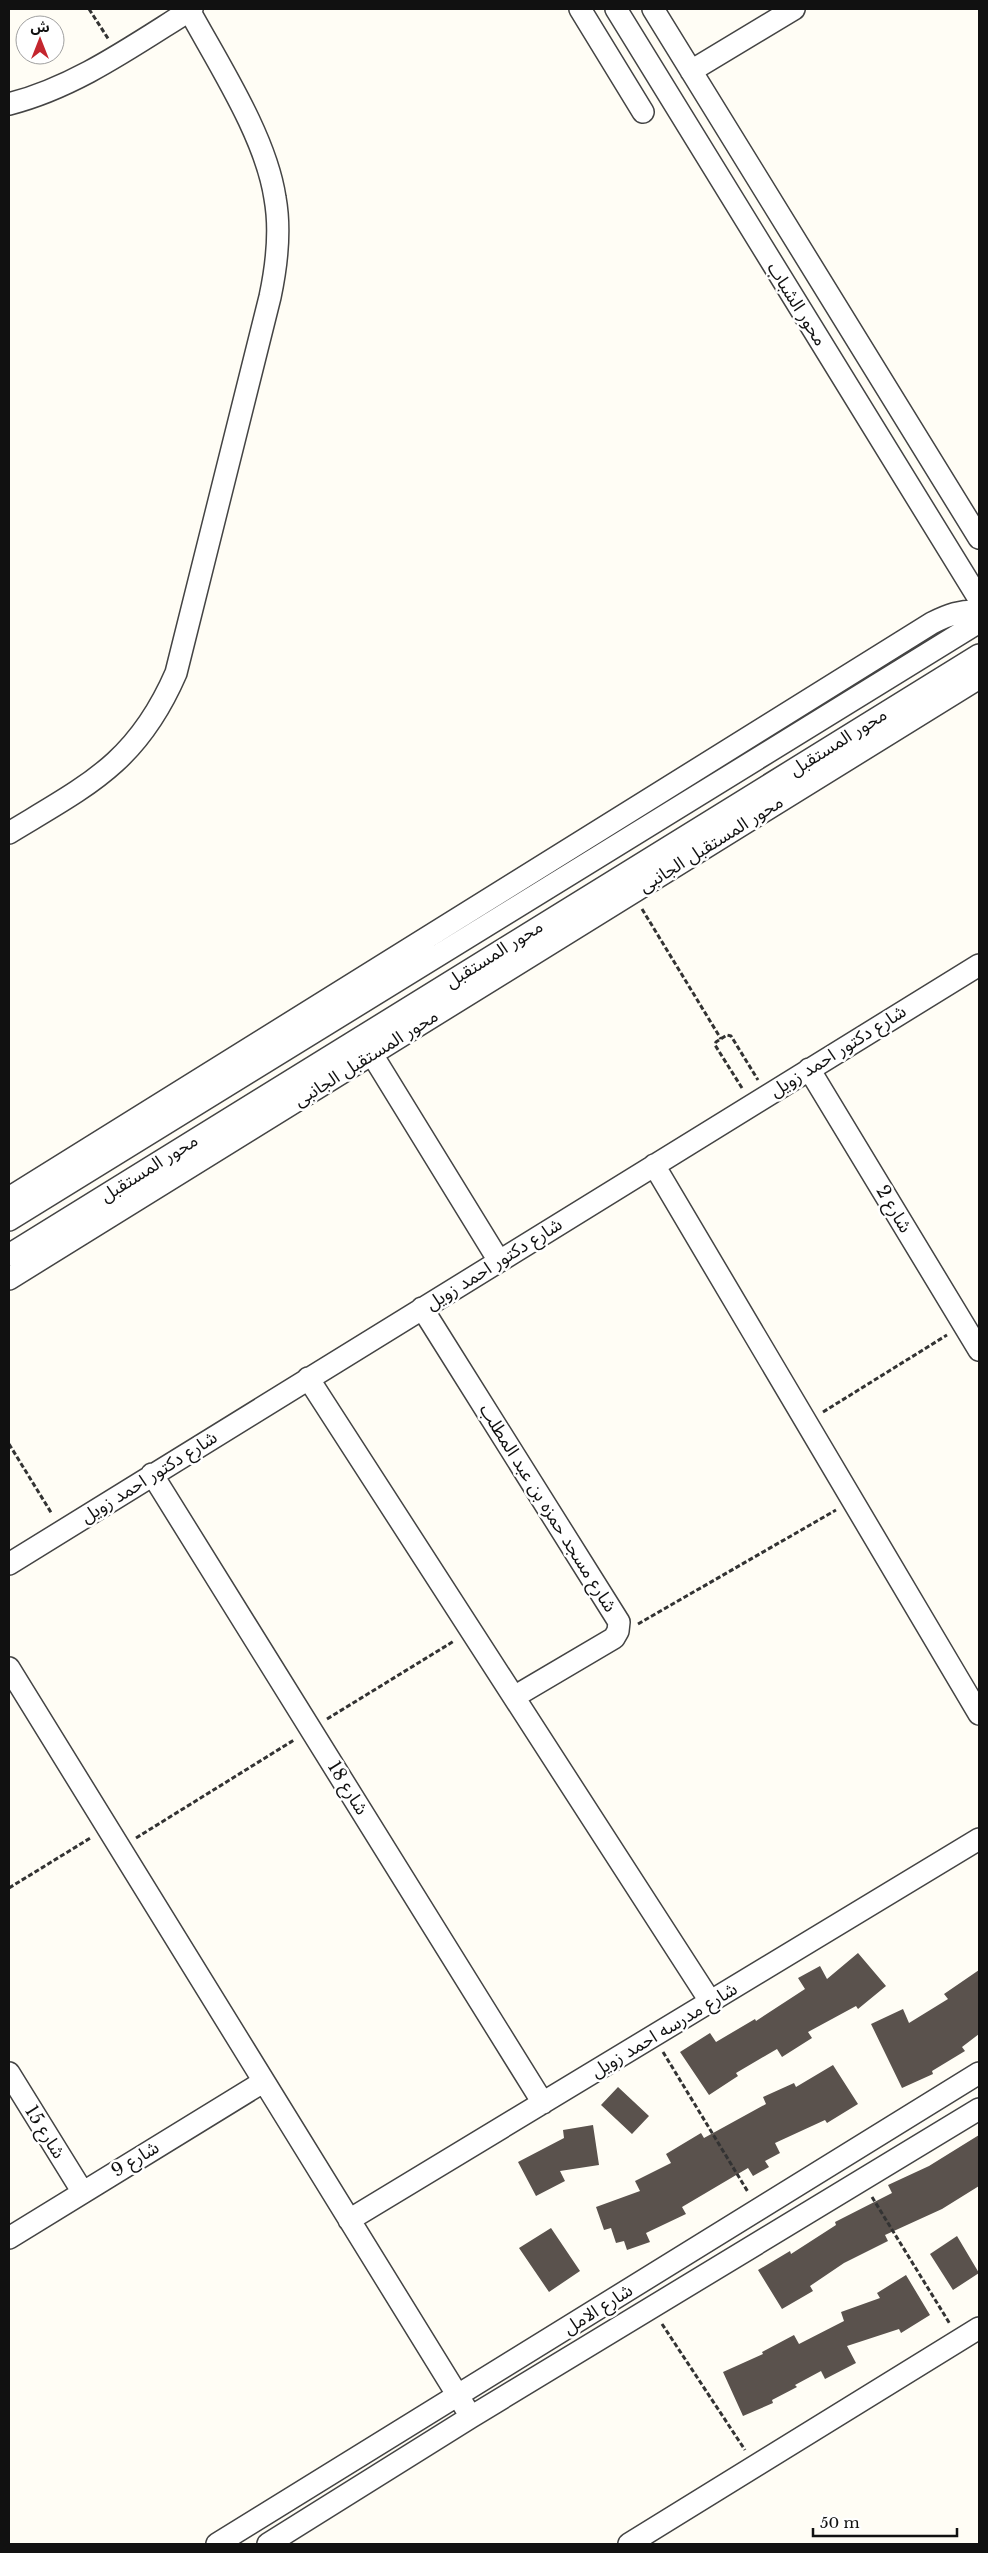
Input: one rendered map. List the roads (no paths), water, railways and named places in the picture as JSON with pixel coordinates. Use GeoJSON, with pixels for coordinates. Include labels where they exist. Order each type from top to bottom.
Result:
{"type":"FeatureCollection","features":[{"type":"Feature","properties":{"kind":"street"},"geometry":{"type":"LineString","coordinates":[[580,9],[643,112]]}},
{"type":"Feature","properties":{"kind":"street","name":"محور الشباب"},"geometry":{"type":"LineString","coordinates":[[653,9],[979,538]]}},
{"type":"Feature","properties":{"kind":"street"},"geometry":{"type":"LineString","coordinates":[[692,71],[794,9]]}},
{"type":"Feature","properties":{"kind":"street"},"geometry":{"type":"LineString","coordinates":[[9,104],[55,89],[87,73],[191,10],[255,134],[268,165],[275,197],[278,230],[276,264],[270,297],[176,673],[164,702],[128,752],[105,772],[9,833]]}},
{"type":"Feature","properties":{"kind":"street"},"geometry":{"type":"LineString","coordinates":[[593,30],[617,11]]}},
{"type":"Feature","properties":{"kind":"street","name":"محور الشباب"},"geometry":{"type":"LineString","coordinates":[[617,11],[979,598]]}},
{"type":"Feature","properties":{"kind":"street"},"geometry":{"type":"LineString","coordinates":[[642,52],[670,36]]}},
{"type":"Feature","properties":{"kind":"street"},"geometry":{"type":"LineString","coordinates":[[9,1198],[932,623],[948,614],[967,610],[979,611]]}},
{"type":"Feature","properties":{"kind":"street","name":"محور المستقبل"},"geometry":{"type":"LineString","coordinates":[[9,1220],[979,622]]}},
{"type":"Feature","properties":{"kind":"street","name":"محور المستقبل"},"geometry":{"type":"LineString","coordinates":[[9,1255],[979,655]]}},
{"type":"Feature","properties":{"kind":"street","name":"محور المستقبل الجانبى"},"geometry":{"type":"LineString","coordinates":[[9,1279],[979,678]]}},
{"type":"Feature","properties":{"kind":"street","name":"شارع دكتور احمد زويل"},"geometry":{"type":"LineString","coordinates":[[9,1564],[760,1099],[978,969]]}},
{"type":"Feature","properties":{"kind":"street"},"geometry":{"type":"LineString","coordinates":[[346,1013],[499,1261]]}},
{"type":"Feature","properties":{"kind":"street","name":"شارع 2"},"geometry":{"type":"LineString","coordinates":[[809,1069],[979,1350]]}},
{"type":"Feature","properties":{"kind":"street"},"geometry":{"type":"LineString","coordinates":[[654,1165],[851,1501],[979,1714]]}},
{"type":"Feature","properties":{"kind":"street","name":"شارع مسجد حمزه بن عبد المطلب"},"geometry":{"type":"LineString","coordinates":[[422,1308],[615,1615],[618,1627],[614,1638],[514,1697]]}},
{"type":"Feature","properties":{"kind":"street"},"geometry":{"type":"LineString","coordinates":[[308,1378],[710,2002]]}},
{"type":"Feature","properties":{"kind":"street","name":"شارع 18"},"geometry":{"type":"LineString","coordinates":[[152,1474],[543,2102]]}},
{"type":"Feature","properties":{"kind":"street"},"geometry":{"type":"LineString","coordinates":[[9,1668],[106,1829],[471,2416]]}},
{"type":"Feature","properties":{"kind":"street","name":"شارع مدرسه احمد زويل"},"geometry":{"type":"LineString","coordinates":[[348,2220],[654,2037],[979,1839]]}},
{"type":"Feature","properties":{"kind":"street","name":"شارع الامل"},"geometry":{"type":"LineString","coordinates":[[217,2544],[759,2211],[979,2072]]}},
{"type":"Feature","properties":{"kind":"street","name":"شارع 15"},"geometry":{"type":"LineString","coordinates":[[9,2073],[82,2192]]}},
{"type":"Feature","properties":{"kind":"street","name":"شارع 9"},"geometry":{"type":"LineString","coordinates":[[9,2238],[263,2082]]}},
{"type":"Feature","properties":{"kind":"street","name":"شارع الامل"},"geometry":{"type":"LineString","coordinates":[[268,2544],[471,2416],[863,2182],[979,2110]]}},
{"type":"Feature","properties":{"kind":"street"},"geometry":{"type":"LineString","coordinates":[[629,2544],[979,2328]]}}]}
